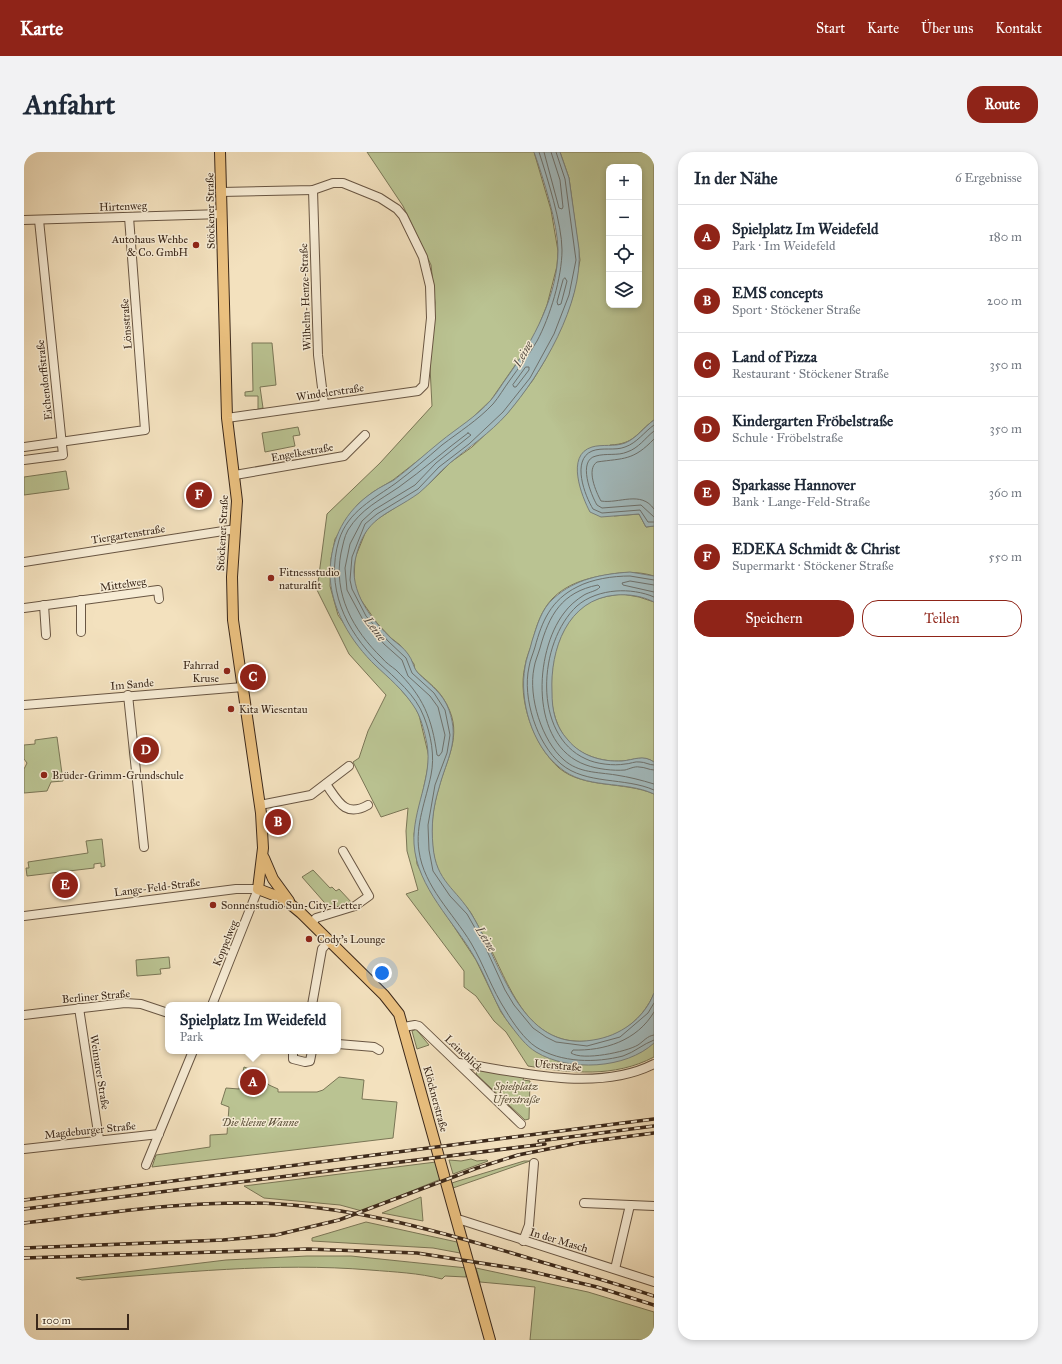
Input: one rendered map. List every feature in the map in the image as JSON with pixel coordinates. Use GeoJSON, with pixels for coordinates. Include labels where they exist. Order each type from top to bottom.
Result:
{"type":"FeatureCollection","features":[{"type":"Feature","properties":{"kind":"main road","name":"Stöckener Straße"},"geometry":{"type":"LineString","coordinates":[[220,152],[227,418],[237,500],[232,577],[232,605],[234,635],[260,805],[263,855],[258,889]]}},
{"type":"Feature","properties":{"kind":"main road"},"geometry":{"type":"LineString","coordinates":[[263,855],[273,879],[291,904]]}},
{"type":"Feature","properties":{"kind":"main road","name":"Lange-Feld-Straße"},"geometry":{"type":"LineString","coordinates":[[258,889],[278,896],[291,904]]}},
{"type":"Feature","properties":{"kind":"main road","name":"Klöcknerstraße"},"geometry":{"type":"LineString","coordinates":[[291,904],[312,922],[395,1006],[404,1027],[490,1340]]}},
{"type":"Feature","properties":{"kind":"street","name":"Windelerstraße"},"geometry":{"type":"LineString","coordinates":[[227,418],[418,391],[424,385],[431,318],[430,286],[423,257],[403,216],[389,203],[353,186],[332,183],[313,190]]}},
{"type":"Feature","properties":{"kind":"street"},"geometry":{"type":"LineString","coordinates":[[221,192],[313,190]]}},
{"type":"Feature","properties":{"kind":"street","name":"Wilhelm-Henze-Straße"},"geometry":{"type":"LineString","coordinates":[[313,190],[318,355],[324,404]]}},
{"type":"Feature","properties":{"kind":"street","name":"Hirtenweg"},"geometry":{"type":"LineString","coordinates":[[24,220],[222,214]]}},
{"type":"Feature","properties":{"kind":"street","name":"Lönsstraße"},"geometry":{"type":"LineString","coordinates":[[61,442],[145,430],[129,217]]}},
{"type":"Feature","properties":{"kind":"street","name":"Eichendorffstraße"},"geometry":{"type":"LineString","coordinates":[[39,220],[61,442]]}},
{"type":"Feature","properties":{"kind":"street","name":"Engelkestraße"},"geometry":{"type":"LineString","coordinates":[[235,475],[344,456],[365,435]]}},
{"type":"Feature","properties":{"kind":"street"},"geometry":{"type":"LineString","coordinates":[[24,447],[61,442],[63,455],[24,460]]}},
{"type":"Feature","properties":{"kind":"street","name":"Tiergartenstraße"},"geometry":{"type":"LineString","coordinates":[[24,562],[236,529]]}},
{"type":"Feature","properties":{"kind":"street","name":"Mittelweg"},"geometry":{"type":"LineString","coordinates":[[24,608],[158,590],[159,599]]}},
{"type":"Feature","properties":{"kind":"street"},"geometry":{"type":"LineString","coordinates":[[81,600],[81,632]]}},
{"type":"Feature","properties":{"kind":"street"},"geometry":{"type":"LineString","coordinates":[[44,606],[46,635]]}},
{"type":"Feature","properties":{"kind":"street","name":"Im Sande"},"geometry":{"type":"LineString","coordinates":[[24,705],[128,695],[243,687]]}},
{"type":"Feature","properties":{"kind":"street"},"geometry":{"type":"LineString","coordinates":[[128,695],[144,847]]}},
{"type":"Feature","properties":{"kind":"street"},"geometry":{"type":"LineString","coordinates":[[260,805],[311,795],[349,766]]}},
{"type":"Feature","properties":{"kind":"street"},"geometry":{"type":"LineString","coordinates":[[326,784],[343,807],[355,810],[368,805]]}},
{"type":"Feature","properties":{"kind":"street"},"geometry":{"type":"LineString","coordinates":[[312,922],[316,918],[355,906],[369,896],[343,851]]}},
{"type":"Feature","properties":{"kind":"street","name":"Lange-Feld-Straße"},"geometry":{"type":"LineString","coordinates":[[24,916],[228,890],[258,889]]}},
{"type":"Feature","properties":{"kind":"street","name":"Koppelweg"},"geometry":{"type":"LineString","coordinates":[[213,1002],[258,889]]}},
{"type":"Feature","properties":{"kind":"street"},"geometry":{"type":"LineString","coordinates":[[313,1002],[322,949],[329,940]]}},
{"type":"Feature","properties":{"kind":"street","name":"Berliner Straße"},"geometry":{"type":"LineString","coordinates":[[24,1015],[125,1003],[141,1004],[165,1012]]}},
{"type":"Feature","properties":{"kind":"street","name":"Weimarer Straße"},"geometry":{"type":"LineString","coordinates":[[79,1008],[99,1139]]}},
{"type":"Feature","properties":{"kind":"street","name":"Leineblick"},"geometry":{"type":"LineString","coordinates":[[404,1027],[415,1025],[419,1026],[521,1124]]}},
{"type":"Feature","properties":{"kind":"street"},"geometry":{"type":"LineString","coordinates":[[341,1044],[374,1047],[379,1050]]}},
{"type":"Feature","properties":{"kind":"street"},"geometry":{"type":"LineString","coordinates":[[146,1164],[192,1054]]}},
{"type":"Feature","properties":{"kind":"street"},"geometry":{"type":"LineString","coordinates":[[293,1054],[293,1059],[305,1062],[310,1061],[311,1054]]}},
{"type":"Feature","properties":{"kind":"street","name":"Uferstraße"},"geometry":{"type":"LineString","coordinates":[[459,1063],[568,1079],[613,1077],[633,1073],[654,1064]]}},
{"type":"Feature","properties":{"kind":"street","name":"Magdeburger Straße"},"geometry":{"type":"LineString","coordinates":[[24,1149],[99,1139],[158,1134]]}},
{"type":"Feature","properties":{"kind":"street"},"geometry":{"type":"LineString","coordinates":[[524,1241],[529,1225],[534,1163]]}},
{"type":"Feature","properties":{"kind":"street"},"geometry":{"type":"LineString","coordinates":[[584,1203],[654,1206]]}},
{"type":"Feature","properties":{"kind":"street"},"geometry":{"type":"LineString","coordinates":[[615,1269],[630,1205]]}},
{"type":"Feature","properties":{"kind":"street","name":"In der Masch"},"geometry":{"type":"LineString","coordinates":[[457,1221],[461,1220],[654,1282]]}},
{"type":"Feature","properties":{"kind":"green space"},"geometry":{"type":"Polygon","coordinates":[[[367,152],[534,152],[551,210],[558,251],[557,266],[547,305],[534,338],[491,400],[470,420],[393,480],[373,492],[358,504],[335,539],[331,559],[330,586],[338,615],[356,641],[376,665],[390,677],[414,705],[419,715],[429,757],[414,834],[417,864],[431,892],[476,960],[501,1012],[511,1026],[535,1051],[558,1061],[574,1064],[605,1063],[654,1043],[654,1057],[639,1064],[608,1071],[592,1072],[576,1072],[528,1066],[506,1032],[494,1021],[476,996],[464,987],[464,971],[406,894],[418,890],[407,851],[406,831],[408,808],[381,817],[353,762],[359,758],[368,731],[386,695],[349,654],[317,590],[327,514],[380,463],[432,406],[430,367],[435,303],[431,265],[403,206],[367,152]]]}},
{"type":"Feature","properties":{"kind":"green space"},"geometry":{"type":"Polygon","coordinates":[[[560,152],[654,152],[654,420],[630,440],[610,445],[614,516],[639,514],[646,527],[654,526],[654,576],[630,572],[618,573],[577,582],[564,589],[552,599],[539,620],[526,660],[523,679],[523,693],[526,707],[535,735],[550,759],[559,768],[569,775],[580,779],[630,787],[654,794],[654,993],[639,1017],[616,1034],[598,1040],[577,1041],[559,1038],[544,1031],[521,1007],[471,913],[448,886],[438,870],[432,842],[433,818],[437,795],[453,743],[454,732],[450,710],[440,694],[415,670],[414,664],[400,645],[377,623],[361,600],[355,587],[354,580],[355,558],[368,526],[430,483],[451,462],[472,447],[506,415],[533,380],[545,360],[568,311],[573,296],[580,260],[569,178],[560,152]]]}},
{"type":"Feature","properties":{"kind":"green space"},"geometry":{"type":"Polygon","coordinates":[[[252,343],[272,343],[276,385],[260,387],[263,408],[258,409],[258,396],[245,396],[245,392],[253,391],[252,343]]]}},
{"type":"Feature","properties":{"kind":"green space"},"geometry":{"type":"Polygon","coordinates":[[[298,427],[300,435],[293,436],[295,446],[265,452],[262,433],[298,427]]]}},
{"type":"Feature","properties":{"kind":"green space"},"geometry":{"type":"Polygon","coordinates":[[[66,471],[69,489],[24,495],[24,477],[66,471]]]}},
{"type":"Feature","properties":{"kind":"green space"},"geometry":{"type":"Polygon","coordinates":[[[622,594],[639,597],[654,602],[654,762],[642,758],[614,761],[600,759],[585,754],[567,740],[558,726],[553,710],[551,673],[561,636],[569,621],[580,609],[590,602],[605,597],[622,594]]]}},
{"type":"Feature","properties":{"kind":"green space"},"geometry":{"type":"Polygon","coordinates":[[[57,737],[63,781],[51,782],[47,791],[24,793],[24,769],[27,763],[24,759],[24,745],[35,744],[35,740],[57,737]]]}},
{"type":"Feature","properties":{"kind":"green space"},"geometry":{"type":"Polygon","coordinates":[[[102,839],[105,866],[101,867],[101,863],[94,864],[94,868],[27,876],[26,868],[29,868],[28,862],[88,853],[86,841],[102,839]]]}},
{"type":"Feature","properties":{"kind":"green space"},"geometry":{"type":"Polygon","coordinates":[[[313,870],[330,888],[332,887],[336,891],[339,889],[353,904],[331,910],[302,877],[313,870]]]}},
{"type":"Feature","properties":{"kind":"green space"},"geometry":{"type":"Polygon","coordinates":[[[169,957],[170,968],[160,969],[161,974],[137,976],[136,960],[169,957]]]}},
{"type":"Feature","properties":{"kind":"green space"},"geometry":{"type":"Polygon","coordinates":[[[416,1029],[429,1045],[417,1049],[412,1031],[416,1029]]]}},
{"type":"Feature","properties":{"kind":"green space","name":"Die kleine Wanne"},"geometry":{"type":"Polygon","coordinates":[[[244,1067],[257,1072],[269,1085],[278,1089],[278,1092],[317,1092],[323,1090],[339,1077],[364,1080],[362,1099],[397,1102],[393,1138],[152,1167],[156,1155],[210,1147],[210,1135],[227,1134],[229,1107],[221,1104],[226,1088],[239,1089],[244,1067]]]}},
{"type":"Feature","properties":{"kind":"green space","name":"Spielplatz Uferstraße"},"geometry":{"type":"Polygon","coordinates":[[[478,1070],[524,1077],[523,1080],[530,1081],[529,1119],[525,1120],[476,1074],[478,1070]]]}},
{"type":"Feature","properties":{"kind":"green space"},"geometry":{"type":"Polygon","coordinates":[[[471,1159],[477,1161],[488,1161],[453,1174],[449,1160],[461,1161],[471,1159]]]}},
{"type":"Feature","properties":{"kind":"green space"},"geometry":{"type":"Polygon","coordinates":[[[524,1161],[530,1161],[453,1188],[452,1183],[524,1161]]]}},
{"type":"Feature","properties":{"kind":"green space"},"geometry":{"type":"Polygon","coordinates":[[[436,1162],[441,1179],[362,1211],[340,1205],[264,1198],[244,1186],[436,1162]]]}},
{"type":"Feature","properties":{"kind":"green space"},"geometry":{"type":"Polygon","coordinates":[[[421,1197],[423,1221],[382,1213],[421,1197]]]}},
{"type":"Feature","properties":{"kind":"green space"},"geometry":{"type":"Polygon","coordinates":[[[366,1222],[457,1242],[460,1253],[433,1248],[312,1241],[312,1238],[366,1222]]]}},
{"type":"Feature","properties":{"kind":"green space"},"geometry":{"type":"Polygon","coordinates":[[[307,1256],[351,1256],[467,1268],[466,1277],[445,1276],[442,1279],[425,1275],[398,1272],[298,1267],[226,1269],[82,1280],[76,1278],[226,1260],[307,1256]]]}},
{"type":"Feature","properties":{"kind":"green space"},"geometry":{"type":"Polygon","coordinates":[[[476,1268],[588,1292],[654,1312],[654,1340],[530,1340],[535,1287],[480,1282],[476,1268]]]}},
{"type":"Feature","properties":{"kind":"water","name":"Leine"},"geometry":{"type":"Polygon","coordinates":[[[534,152],[560,152],[569,178],[579,249],[578,270],[574,292],[558,337],[534,379],[507,414],[487,434],[446,467],[419,493],[378,519],[371,526],[364,535],[359,546],[354,572],[355,583],[359,594],[370,614],[385,632],[403,648],[411,659],[416,671],[440,694],[449,710],[452,721],[453,740],[434,809],[432,831],[435,858],[442,877],[466,906],[483,934],[504,979],[516,1000],[530,1019],[547,1033],[568,1040],[593,1040],[613,1035],[630,1025],[644,1011],[654,993],[654,1043],[642,1052],[628,1058],[613,1063],[597,1065],[564,1063],[532,1050],[526,1044],[505,1018],[475,958],[429,890],[417,860],[414,844],[416,818],[425,781],[428,757],[427,744],[422,723],[416,709],[405,694],[367,657],[350,635],[338,611],[331,585],[330,572],[333,548],[341,526],[347,517],[363,499],[394,480],[485,406],[491,400],[535,333],[554,284],[558,250],[553,215],[546,187],[534,152]]]}},
{"type":"Feature","properties":{"kind":"water"},"geometry":{"type":"Polygon","coordinates":[[[654,420],[654,526],[646,527],[639,514],[601,517],[590,512],[580,487],[577,467],[579,458],[584,451],[592,447],[625,443],[654,420]]]}},
{"type":"Feature","properties":{"kind":"water"},"geometry":{"type":"Polygon","coordinates":[[[630,572],[654,576],[654,602],[635,596],[616,595],[599,599],[585,606],[574,616],[565,629],[558,644],[554,660],[552,676],[553,705],[555,718],[564,735],[573,746],[586,754],[600,759],[614,761],[646,758],[654,762],[654,794],[630,787],[581,779],[569,774],[559,767],[541,747],[535,735],[526,708],[524,694],[525,667],[527,658],[540,618],[550,602],[571,586],[580,582],[609,574],[630,572]]]}},
{"type":"Feature","properties":{"kind":"railway"},"geometry":{"type":"LineString","coordinates":[[24,1200],[654,1119]]}},
{"type":"Feature","properties":{"kind":"railway"},"geometry":{"type":"LineString","coordinates":[[539,1141],[654,1126]]}},
{"type":"Feature","properties":{"kind":"railway"},"geometry":{"type":"LineString","coordinates":[[24,1248],[223,1240],[276,1235],[339,1220],[477,1168],[518,1155],[578,1143],[654,1133]]}},
{"type":"Feature","properties":{"kind":"railway"},"geometry":{"type":"LineString","coordinates":[[24,1209],[545,1144]]}},
{"type":"Feature","properties":{"kind":"railway"},"geometry":{"type":"LineString","coordinates":[[24,1223],[119,1211],[214,1203],[278,1204],[309,1207],[368,1216],[427,1229],[654,1296]]}},
{"type":"Feature","properties":{"kind":"railway"},"geometry":{"type":"LineString","coordinates":[[24,1258],[308,1249],[417,1253],[525,1270],[597,1287],[654,1305]]}},
{"type":"Feature","properties":{"kind":"place","name":"Autohaus Wehbe & Co. GmbH"},"geometry":{"type":"Point","coordinates":[196,245]}},
{"type":"Feature","properties":{"kind":"place","name":"EDEKA Schmidt & Christ"},"geometry":{"type":"Point","coordinates":[199,495]}},
{"type":"Feature","properties":{"kind":"place","name":"Fitnessstudio naturalfit"},"geometry":{"type":"Point","coordinates":[271,578]}},
{"type":"Feature","properties":{"kind":"place","name":"Fahrrad Kruse"},"geometry":{"type":"Point","coordinates":[227,671]}},
{"type":"Feature","properties":{"kind":"place","name":"Land of Pizza"},"geometry":{"type":"Point","coordinates":[253,677]}},
{"type":"Feature","properties":{"kind":"place","name":"Kita Wiesentau"},"geometry":{"type":"Point","coordinates":[231,709]}},
{"type":"Feature","properties":{"kind":"place","name":"Kindergarten Fröbelstraße"},"geometry":{"type":"Point","coordinates":[146,750]}},
{"type":"Feature","properties":{"kind":"place","name":"Brüder-Grimm-Grundschule"},"geometry":{"type":"Point","coordinates":[44,775]}},
{"type":"Feature","properties":{"kind":"place","name":"EMS concepts"},"geometry":{"type":"Point","coordinates":[278,822]}},
{"type":"Feature","properties":{"kind":"place","name":"Sparkasse Hannover"},"geometry":{"type":"Point","coordinates":[65,885]}},
{"type":"Feature","properties":{"kind":"place","name":"Sonnenstudio Sun-City-Letter"},"geometry":{"type":"Point","coordinates":[213,905]}},
{"type":"Feature","properties":{"kind":"place","name":"Cody's Lounge"},"geometry":{"type":"Point","coordinates":[309,939]}},
{"type":"Feature","properties":{"kind":"place","name":"Spielplatz Im Weidefeld"},"geometry":{"type":"Point","coordinates":[253,1082]}}]}
